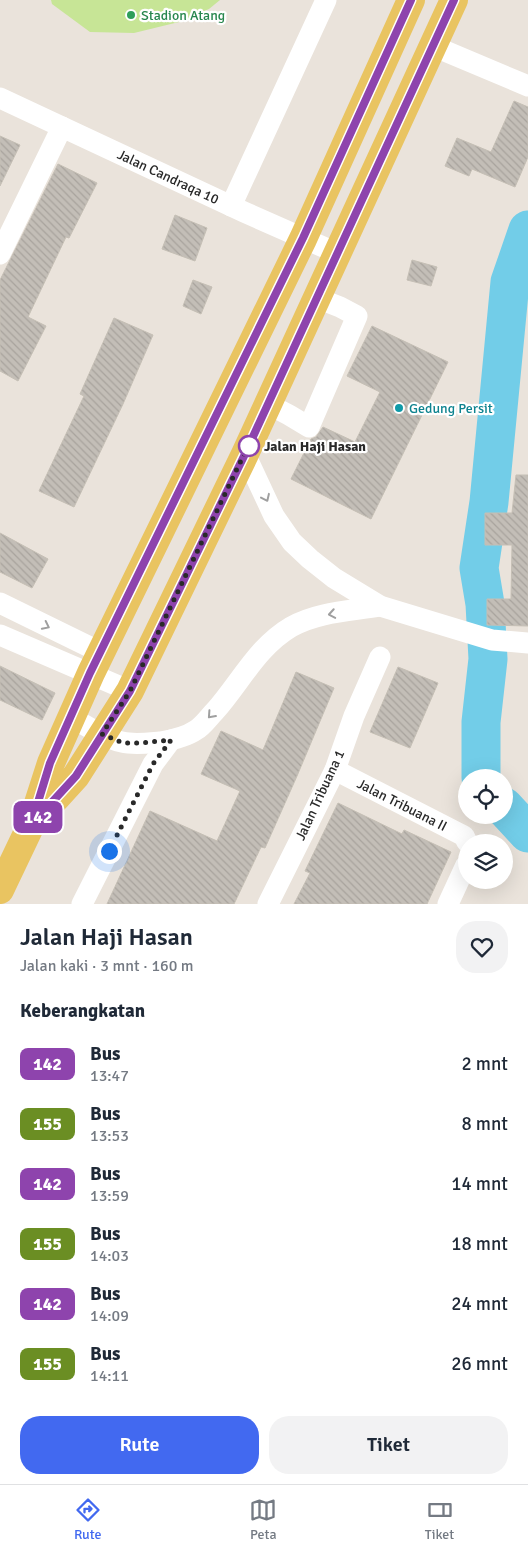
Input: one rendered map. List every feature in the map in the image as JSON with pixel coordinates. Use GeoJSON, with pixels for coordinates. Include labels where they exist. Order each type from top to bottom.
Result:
{"type":"FeatureCollection","features":[{"type":"Feature","properties":{"kind":"main road"},"geometry":{"type":"LineString","coordinates":[[0,890],[31,825],[50,763],[95,663],[303,238],[411,0]]}},
{"type":"Feature","properties":{"kind":"main road"},"geometry":{"type":"LineString","coordinates":[[31,825],[76,776],[130,691],[245,454],[454,0]]}},
{"type":"Feature","properties":{"kind":"street"},"geometry":{"type":"LineString","coordinates":[[231,206],[326,0]]}},
{"type":"Feature","properties":{"kind":"street"},"geometry":{"type":"LineString","coordinates":[[433,46],[528,86]]}},
{"type":"Feature","properties":{"kind":"street","name":"Jalan Candraqa 10"},"geometry":{"type":"LineString","coordinates":[[0,98],[231,206],[337,253]]}},
{"type":"Feature","properties":{"kind":"street"},"geometry":{"type":"LineString","coordinates":[[0,254],[62,127]]}},
{"type":"Feature","properties":{"kind":"street"},"geometry":{"type":"LineString","coordinates":[[268,404],[309,427],[357,316],[317,298]]}},
{"type":"Feature","properties":{"kind":"street"},"geometry":{"type":"LineString","coordinates":[[245,454],[274,516],[292,542],[334,578],[380,606],[492,640],[528,643]]}},
{"type":"Feature","properties":{"kind":"street"},"geometry":{"type":"LineString","coordinates":[[0,603],[95,663],[130,691]]}},
{"type":"Feature","properties":{"kind":"street"},"geometry":{"type":"LineString","coordinates":[[71,717],[123,743],[171,740],[198,730],[255,658],[274,640],[292,627],[319,616],[380,606]]}},
{"type":"Feature","properties":{"kind":"street"},"geometry":{"type":"LineString","coordinates":[[0,635],[95,663]]}},
{"type":"Feature","properties":{"kind":"street","name":"Jalan Tribuana 1"},"geometry":{"type":"LineString","coordinates":[[268,904],[335,770],[354,716],[380,657]]}},
{"type":"Feature","properties":{"kind":"street"},"geometry":{"type":"LineString","coordinates":[[82,904],[153,764],[171,740]]}},
{"type":"Feature","properties":{"kind":"street","name":"Jalan Tribuana II"},"geometry":{"type":"LineString","coordinates":[[335,770],[460,834]]}},
{"type":"Feature","properties":{"kind":"street"},"geometry":{"type":"LineString","coordinates":[[448,904],[458,882]]}},
{"type":"Feature","properties":{"kind":"green space","name":"Stadion Atang"},"geometry":{"type":"Polygon","coordinates":[[[51,0],[220,0],[209,9],[179,22],[134,33],[90,32],[52,4],[51,0]]]}},
{"type":"Feature","properties":{"kind":"building"},"geometry":{"type":"Polygon","coordinates":[[[514,101],[528,107],[528,157],[515,187],[472,169],[469,176],[445,166],[457,138],[491,152],[514,101]]]}},
{"type":"Feature","properties":{"kind":"building"},"geometry":{"type":"Polygon","coordinates":[[[0,136],[20,145],[0,186],[0,136]]]}},
{"type":"Feature","properties":{"kind":"building"},"geometry":{"type":"Polygon","coordinates":[[[58,164],[97,183],[69,238],[66,237],[28,317],[46,326],[18,381],[0,371],[0,280],[58,164]]]}},
{"type":"Feature","properties":{"kind":"building"},"geometry":{"type":"Polygon","coordinates":[[[175,215],[207,228],[195,261],[162,249],[175,215]]]}},
{"type":"Feature","properties":{"kind":"building"},"geometry":{"type":"Polygon","coordinates":[[[412,260],[437,267],[431,286],[407,280],[412,260]]]}},
{"type":"Feature","properties":{"kind":"building"},"geometry":{"type":"Polygon","coordinates":[[[193,280],[212,287],[201,314],[183,306],[193,280]]]}},
{"type":"Feature","properties":{"kind":"building"},"geometry":{"type":"Polygon","coordinates":[[[114,318],[153,335],[123,404],[74,507],[39,491],[84,396],[80,394],[114,318]]]}},
{"type":"Feature","properties":{"kind":"building","name":"Gedung Persit"},"geometry":{"type":"Polygon","coordinates":[[[372,326],[448,362],[371,519],[291,479],[311,439],[316,437],[323,427],[355,442],[380,392],[347,376],[372,326]]]}},
{"type":"Feature","properties":{"kind":"building"},"geometry":{"type":"Polygon","coordinates":[[[516,475],[528,475],[528,626],[487,625],[487,599],[511,599],[512,545],[485,545],[485,513],[512,513],[516,475]]]}},
{"type":"Feature","properties":{"kind":"building"},"geometry":{"type":"Polygon","coordinates":[[[0,533],[48,559],[32,588],[0,572],[0,533]]]}},
{"type":"Feature","properties":{"kind":"building"},"geometry":{"type":"Polygon","coordinates":[[[0,666],[55,693],[42,720],[0,700],[0,666]]]}},
{"type":"Feature","properties":{"kind":"building"},"geometry":{"type":"Polygon","coordinates":[[[398,667],[438,683],[410,748],[370,732],[398,667]]]}},
{"type":"Feature","properties":{"kind":"building"},"geometry":{"type":"Polygon","coordinates":[[[296,672],[334,688],[265,848],[261,847],[234,904],[107,904],[150,811],[217,841],[240,791],[201,774],[221,731],[263,750],[296,672]]]}},
{"type":"Feature","properties":{"kind":"building"},"geometry":{"type":"Polygon","coordinates":[[[338,803],[402,834],[404,830],[451,852],[427,904],[294,904],[310,873],[305,871],[338,803]]]}},
{"type":"Feature","properties":{"kind":"waterway"},"geometry":{"type":"LineString","coordinates":[[481,769],[481,722],[488,659],[485,604],[479,568],[489,502],[510,282],[528,230]]}},
{"type":"Feature","properties":{"kind":"waterway"},"geometry":{"type":"LineString","coordinates":[[513,817],[528,833]]}},
{"type":"Feature","properties":{"kind":"bus line","name":"142"},"geometry":{"type":"LineString","coordinates":[[411,0],[303,238],[90,673],[50,763],[31,825],[76,776],[130,691],[245,454],[454,0]]}},
{"type":"Feature","properties":{"kind":"place","name":"Stadion Atang"},"geometry":{"type":"Point","coordinates":[131,15]}},
{"type":"Feature","properties":{"kind":"place","name":"Gedung Persit"},"geometry":{"type":"Point","coordinates":[399,408]}},
{"type":"Feature","properties":{"kind":"place","name":"Jalan Haji Hasan"},"geometry":{"type":"Point","coordinates":[249,446]}},
{"type":"Feature","properties":{"kind":"route"},"geometry":{"type":"LineString","coordinates":[[109,851],[153,764],[171,740],[123,743],[102,734],[130,691],[250,442],[249,446]]}}]}
